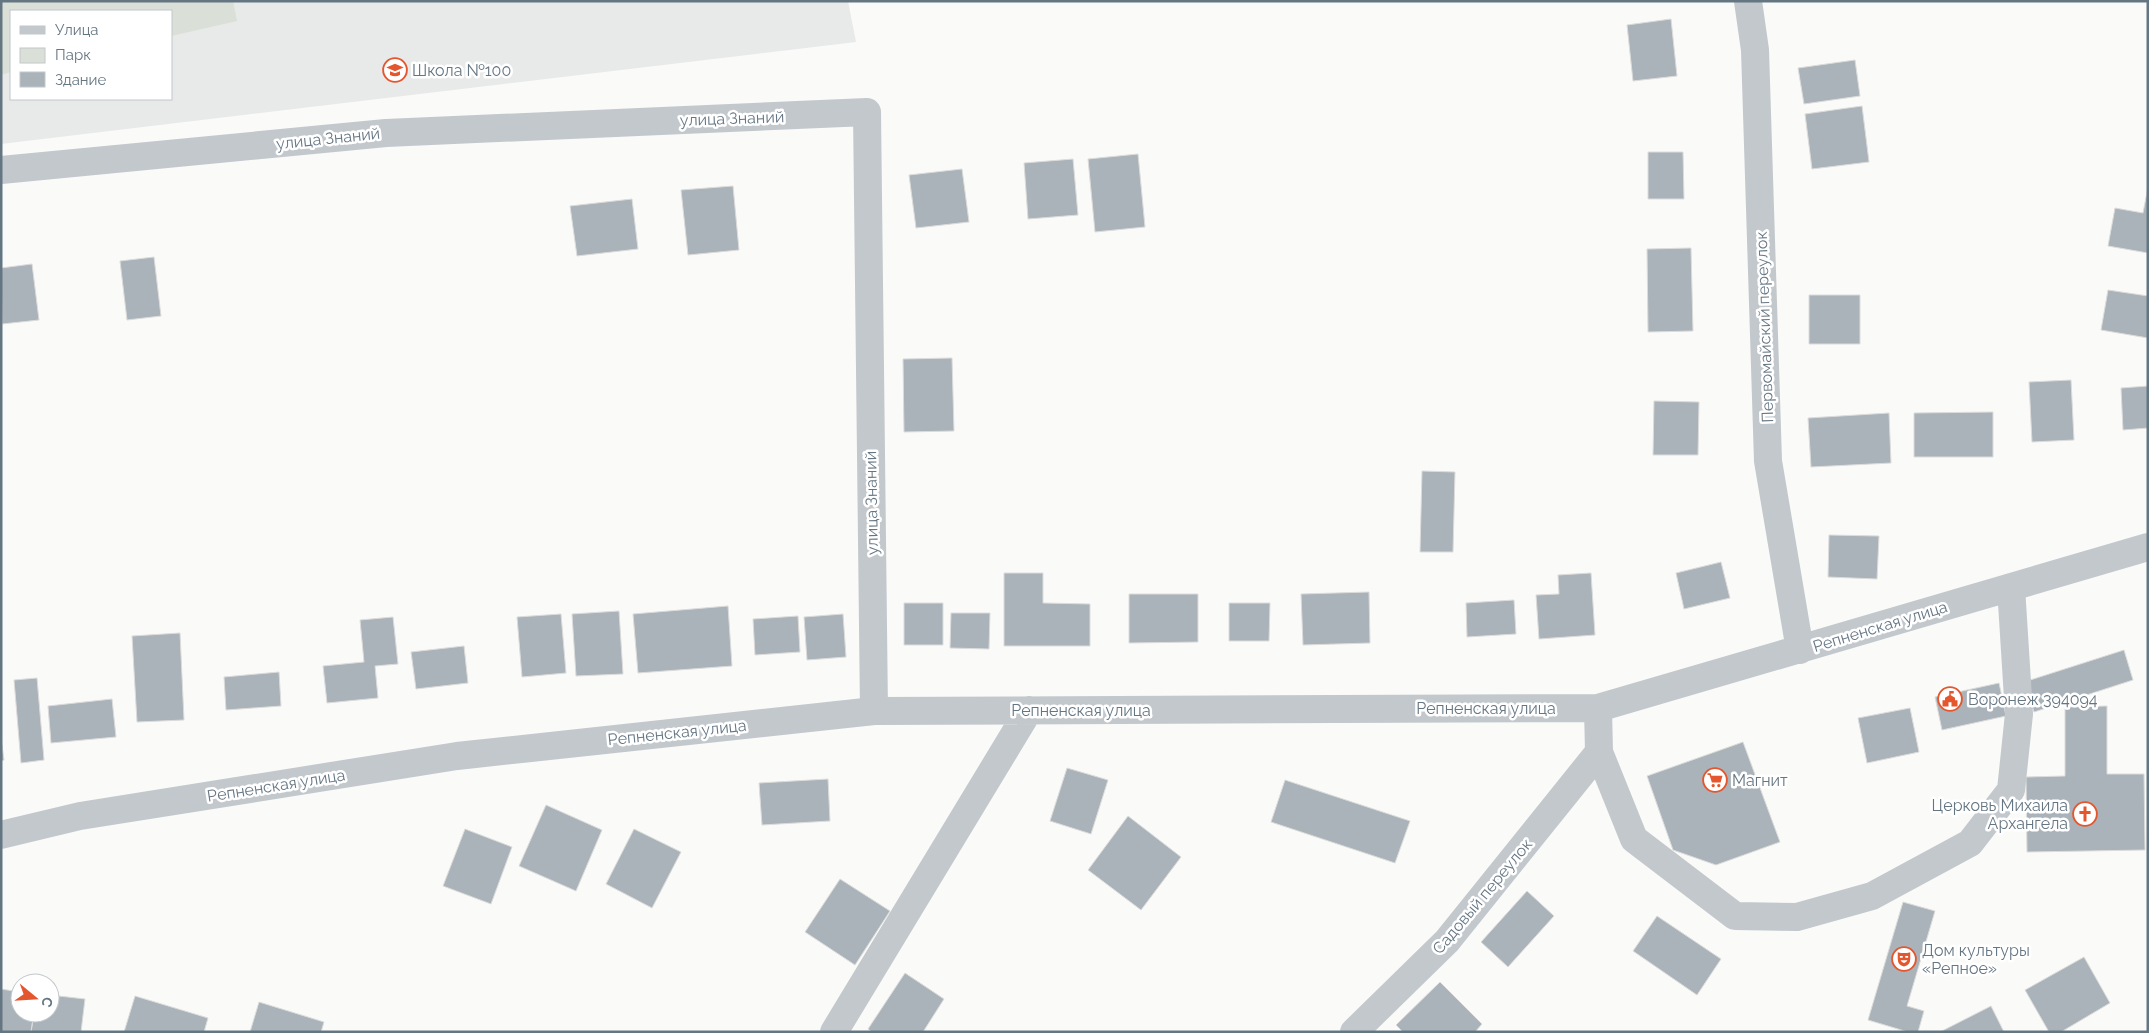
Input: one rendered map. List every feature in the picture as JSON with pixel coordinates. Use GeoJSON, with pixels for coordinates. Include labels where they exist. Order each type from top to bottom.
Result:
{"type":"FeatureCollection","features":[{"type":"Feature","properties":{"kind":"street","name":"Первомайский переулок"},"geometry":{"type":"LineString","coordinates":[[1748,1],[1755,50],[1768,461],[1800,650]]}},
{"type":"Feature","properties":{"kind":"street","name":"улица Знаний"},"geometry":{"type":"LineString","coordinates":[[1,170],[386,132],[867,112],[874,711]]}},
{"type":"Feature","properties":{"kind":"street","name":"Репненская улица"},"geometry":{"type":"LineString","coordinates":[[1,836],[80,816],[456,756],[874,711],[1598,708],[2148,547]]}},
{"type":"Feature","properties":{"kind":"street"},"geometry":{"type":"LineString","coordinates":[[1598,708],[1599,752],[1634,839],[1735,916],[1797,917],[1872,896],[1970,843],[2012,790],[2019,714],[2011,587]]}},
{"type":"Feature","properties":{"kind":"street"},"geometry":{"type":"LineString","coordinates":[[834,1032],[1029,710]]}},
{"type":"Feature","properties":{"kind":"street","name":"Садовый переулок"},"geometry":{"type":"LineString","coordinates":[[1354,1032],[1447,941],[1599,752]]}},
{"type":"Feature","properties":{"kind":"shaded area","name":"Школа №100"},"geometry":{"type":"Polygon","coordinates":[[[1,1],[848,1],[856,42],[1,144],[1,1]]]}},
{"type":"Feature","properties":{"kind":"green space"},"geometry":{"type":"Polygon","coordinates":[[[1,1],[233,1],[237,21],[172,36],[172,10],[10,10],[10,72],[1,75],[1,1]]]}},
{"type":"Feature","properties":{"kind":"building"},"geometry":{"type":"Polygon","coordinates":[[[1671,19],[1677,76],[1633,81],[1627,25],[1671,19]]]}},
{"type":"Feature","properties":{"kind":"building"},"geometry":{"type":"Polygon","coordinates":[[[1855,60],[1860,96],[1804,104],[1798,68],[1855,60]]]}},
{"type":"Feature","properties":{"kind":"building"},"geometry":{"type":"Polygon","coordinates":[[[1862,106],[1869,162],[1812,169],[1805,114],[1862,106]]]}},
{"type":"Feature","properties":{"kind":"building"},"geometry":{"type":"Polygon","coordinates":[[[1648,152],[1683,152],[1684,199],[1648,199],[1648,152]]]}},
{"type":"Feature","properties":{"kind":"building"},"geometry":{"type":"Polygon","coordinates":[[[1138,154],[1145,227],[1095,232],[1088,159],[1138,154]]]}},
{"type":"Feature","properties":{"kind":"building"},"geometry":{"type":"Polygon","coordinates":[[[1073,159],[1078,215],[1028,219],[1024,163],[1073,159]]]}},
{"type":"Feature","properties":{"kind":"building"},"geometry":{"type":"Polygon","coordinates":[[[962,169],[969,222],[916,228],[909,175],[962,169]]]}},
{"type":"Feature","properties":{"kind":"building"},"geometry":{"type":"Polygon","coordinates":[[[733,186],[739,250],[688,255],[681,190],[733,186]]]}},
{"type":"Feature","properties":{"kind":"building"},"geometry":{"type":"Polygon","coordinates":[[[2148,187],[2148,253],[2108,246],[2115,208],[2143,213],[2148,187]]]}},
{"type":"Feature","properties":{"kind":"building"},"geometry":{"type":"Polygon","coordinates":[[[632,199],[638,249],[577,256],[570,206],[632,199]]]}},
{"type":"Feature","properties":{"kind":"building"},"geometry":{"type":"Polygon","coordinates":[[[1691,248],[1693,331],[1648,332],[1647,249],[1691,248]]]}},
{"type":"Feature","properties":{"kind":"building"},"geometry":{"type":"Polygon","coordinates":[[[154,257],[161,316],[127,320],[120,261],[154,257]]]}},
{"type":"Feature","properties":{"kind":"building"},"geometry":{"type":"Polygon","coordinates":[[[32,264],[39,320],[2,324],[1,268],[32,264]]]}},
{"type":"Feature","properties":{"kind":"building"},"geometry":{"type":"Polygon","coordinates":[[[2108,290],[2148,296],[2148,338],[2101,330],[2108,290]]]}},
{"type":"Feature","properties":{"kind":"building"},"geometry":{"type":"Polygon","coordinates":[[[1809,295],[1860,295],[1860,344],[1809,344],[1809,295]]]}},
{"type":"Feature","properties":{"kind":"building"},"geometry":{"type":"Polygon","coordinates":[[[952,358],[954,431],[904,432],[903,359],[952,358]]]}},
{"type":"Feature","properties":{"kind":"building"},"geometry":{"type":"Polygon","coordinates":[[[2071,380],[2074,440],[2032,442],[2029,382],[2071,380]]]}},
{"type":"Feature","properties":{"kind":"building"},"geometry":{"type":"Polygon","coordinates":[[[2148,386],[2148,428],[2123,430],[2121,388],[2148,386]]]}},
{"type":"Feature","properties":{"kind":"building"},"geometry":{"type":"Polygon","coordinates":[[[1654,401],[1699,402],[1698,455],[1653,455],[1654,401]]]}},
{"type":"Feature","properties":{"kind":"building"},"geometry":{"type":"Polygon","coordinates":[[[1993,412],[1993,457],[1914,457],[1914,413],[1993,412]]]}},
{"type":"Feature","properties":{"kind":"building"},"geometry":{"type":"Polygon","coordinates":[[[1889,413],[1891,463],[1811,467],[1808,418],[1889,413]]]}},
{"type":"Feature","properties":{"kind":"building"},"geometry":{"type":"Polygon","coordinates":[[[1422,471],[1455,472],[1453,552],[1420,552],[1422,471]]]}},
{"type":"Feature","properties":{"kind":"building"},"geometry":{"type":"Polygon","coordinates":[[[1829,535],[1879,536],[1877,579],[1828,577],[1829,535]]]}},
{"type":"Feature","properties":{"kind":"building"},"geometry":{"type":"Polygon","coordinates":[[[1721,562],[1730,598],[1684,609],[1676,573],[1721,562]]]}},
{"type":"Feature","properties":{"kind":"building"},"geometry":{"type":"Polygon","coordinates":[[[1004,573],[1043,573],[1043,603],[1090,604],[1090,646],[1004,646],[1004,573]]]}},
{"type":"Feature","properties":{"kind":"building"},"geometry":{"type":"Polygon","coordinates":[[[1591,573],[1595,635],[1539,639],[1536,595],[1559,594],[1558,575],[1591,573]]]}},
{"type":"Feature","properties":{"kind":"building"},"geometry":{"type":"Polygon","coordinates":[[[1369,592],[1370,643],[1303,645],[1301,594],[1369,592]]]}},
{"type":"Feature","properties":{"kind":"building"},"geometry":{"type":"Polygon","coordinates":[[[1129,594],[1198,594],[1198,642],[1129,643],[1129,594]]]}},
{"type":"Feature","properties":{"kind":"building"},"geometry":{"type":"Polygon","coordinates":[[[1514,600],[1516,634],[1467,637],[1466,603],[1514,600]]]}},
{"type":"Feature","properties":{"kind":"building"},"geometry":{"type":"Polygon","coordinates":[[[904,603],[943,603],[943,645],[904,645],[904,603]]]}},
{"type":"Feature","properties":{"kind":"building"},"geometry":{"type":"Polygon","coordinates":[[[1229,603],[1270,603],[1269,641],[1229,641],[1229,603]]]}},
{"type":"Feature","properties":{"kind":"building"},"geometry":{"type":"Polygon","coordinates":[[[728,606],[732,666],[638,673],[633,614],[728,606]]]}},
{"type":"Feature","properties":{"kind":"building"},"geometry":{"type":"Polygon","coordinates":[[[619,611],[623,674],[576,676],[572,614],[619,611]]]}},
{"type":"Feature","properties":{"kind":"building"},"geometry":{"type":"Polygon","coordinates":[[[951,613],[990,613],[989,649],[950,648],[951,613]]]}},
{"type":"Feature","properties":{"kind":"building"},"geometry":{"type":"Polygon","coordinates":[[[561,614],[566,673],[522,677],[517,617],[561,614]]]}},
{"type":"Feature","properties":{"kind":"building"},"geometry":{"type":"Polygon","coordinates":[[[843,614],[846,657],[807,660],[804,617],[843,614]]]}},
{"type":"Feature","properties":{"kind":"building"},"geometry":{"type":"Polygon","coordinates":[[[798,616],[800,652],[755,655],[753,619],[798,616]]]}},
{"type":"Feature","properties":{"kind":"building"},"geometry":{"type":"Polygon","coordinates":[[[393,617],[398,664],[375,666],[378,698],[327,703],[323,666],[364,662],[360,620],[393,617]]]}},
{"type":"Feature","properties":{"kind":"building"},"geometry":{"type":"Polygon","coordinates":[[[180,633],[184,720],[137,722],[132,636],[180,633]]]}},
{"type":"Feature","properties":{"kind":"building"},"geometry":{"type":"Polygon","coordinates":[[[464,646],[468,683],[416,689],[411,652],[464,646]]]}},
{"type":"Feature","properties":{"kind":"building"},"geometry":{"type":"Polygon","coordinates":[[[2124,650],[2133,680],[2034,712],[2024,682],[2124,650]]]}},
{"type":"Feature","properties":{"kind":"building"},"geometry":{"type":"Polygon","coordinates":[[[279,672],[281,706],[226,710],[224,677],[279,672]]]}},
{"type":"Feature","properties":{"kind":"building"},"geometry":{"type":"Polygon","coordinates":[[[37,678],[44,760],[21,763],[14,680],[37,678]]]}},
{"type":"Feature","properties":{"kind":"building"},"geometry":{"type":"Polygon","coordinates":[[[1999,683],[2006,716],[1942,730],[1935,697],[1999,683]]]}},
{"type":"Feature","properties":{"kind":"building"},"geometry":{"type":"Polygon","coordinates":[[[112,699],[116,737],[51,743],[48,706],[112,699]]]}},
{"type":"Feature","properties":{"kind":"building","name":"Церковь Михаила Архангела"},"geometry":{"type":"Polygon","coordinates":[[[2107,706],[2107,774],[2144,774],[2145,850],[2027,852],[2026,777],[2065,776],[2065,707],[2107,706]]]}},
{"type":"Feature","properties":{"kind":"building"},"geometry":{"type":"Polygon","coordinates":[[[1910,708],[1919,752],[1867,763],[1858,718],[1910,708]]]}},
{"type":"Feature","properties":{"kind":"building"},"geometry":{"type":"Polygon","coordinates":[[[1,738],[4,760],[1,761],[1,738]]]}},
{"type":"Feature","properties":{"kind":"building"},"geometry":{"type":"Polygon","coordinates":[[[1743,742],[1780,842],[1716,865],[1673,850],[1647,776],[1743,742]]]}},
{"type":"Feature","properties":{"kind":"building"},"geometry":{"type":"Polygon","coordinates":[[[1067,768],[1108,780],[1091,834],[1050,821],[1067,768]]]}},
{"type":"Feature","properties":{"kind":"building"},"geometry":{"type":"Polygon","coordinates":[[[828,779],[830,821],[762,825],[759,783],[828,779]]]}},
{"type":"Feature","properties":{"kind":"building"},"geometry":{"type":"Polygon","coordinates":[[[1285,780],[1410,821],[1395,863],[1271,822],[1285,780]]]}},
{"type":"Feature","properties":{"kind":"building"},"geometry":{"type":"Polygon","coordinates":[[[546,805],[602,830],[576,891],[519,866],[546,805]]]}},
{"type":"Feature","properties":{"kind":"building"},"geometry":{"type":"Polygon","coordinates":[[[1128,816],[1181,857],[1141,910],[1088,870],[1128,816]]]}},
{"type":"Feature","properties":{"kind":"building"},"geometry":{"type":"Polygon","coordinates":[[[465,829],[512,847],[491,904],[443,886],[465,829]]]}},
{"type":"Feature","properties":{"kind":"building"},"geometry":{"type":"Polygon","coordinates":[[[634,829],[681,852],[652,908],[606,884],[634,829]]]}},
{"type":"Feature","properties":{"kind":"building"},"geometry":{"type":"Polygon","coordinates":[[[840,879],[890,911],[855,965],[805,932],[840,879]]]}},
{"type":"Feature","properties":{"kind":"building"},"geometry":{"type":"Polygon","coordinates":[[[1527,891],[1554,916],[1508,967],[1481,942],[1527,891]]]}},
{"type":"Feature","properties":{"kind":"building","name":"Дом культуры «Репное»"},"geometry":{"type":"Polygon","coordinates":[[[1903,902],[1935,911],[1907,1006],[1924,1011],[1918,1032],[1908,1032],[1868,1020],[1903,902]]]}},
{"type":"Feature","properties":{"kind":"building"},"geometry":{"type":"Polygon","coordinates":[[[1657,916],[1721,959],[1697,995],[1633,951],[1657,916]]]}},
{"type":"Feature","properties":{"kind":"building"},"geometry":{"type":"Polygon","coordinates":[[[2084,957],[2110,1003],[2061,1032],[2049,1032],[2025,990],[2084,957]]]}},
{"type":"Feature","properties":{"kind":"building"},"geometry":{"type":"Polygon","coordinates":[[[905,973],[944,999],[923,1032],[872,1032],[868,1029],[905,973]]]}},
{"type":"Feature","properties":{"kind":"building"},"geometry":{"type":"Polygon","coordinates":[[[1440,982],[1482,1024],[1475,1032],[1403,1032],[1396,1025],[1440,982]]]}},
{"type":"Feature","properties":{"kind":"building"},"geometry":{"type":"Polygon","coordinates":[[[1,989],[10,990],[10,1023],[32,1023],[31,1032],[1,1032],[1,989]]]}},
{"type":"Feature","properties":{"kind":"building"},"geometry":{"type":"Polygon","coordinates":[[[60,996],[85,999],[81,1032],[31,1032],[32,1023],[60,1023],[60,996]]]}},
{"type":"Feature","properties":{"kind":"building"},"geometry":{"type":"Polygon","coordinates":[[[135,996],[208,1018],[204,1032],[124,1032],[135,996]]]}},
{"type":"Feature","properties":{"kind":"building"},"geometry":{"type":"Polygon","coordinates":[[[259,1002],[324,1022],[321,1032],[250,1032],[259,1002]]]}},
{"type":"Feature","properties":{"kind":"building"},"geometry":{"type":"Polygon","coordinates":[[[1991,1006],[2004,1032],[1940,1032],[1991,1006]]]}},
{"type":"Feature","properties":{"kind":"place","name":"Школа №100"},"geometry":{"type":"Point","coordinates":[395,70]}},
{"type":"Feature","properties":{"kind":"place","name":"Воронеж 394094"},"geometry":{"type":"Point","coordinates":[1950,699]}},
{"type":"Feature","properties":{"kind":"place","name":"Магнит"},"geometry":{"type":"Point","coordinates":[1715,780]}},
{"type":"Feature","properties":{"kind":"place","name":"Церковь Михаила Архангела"},"geometry":{"type":"Point","coordinates":[2085,814]}},
{"type":"Feature","properties":{"kind":"place","name":"Дом культуры «Репное»"},"geometry":{"type":"Point","coordinates":[1904,959]}}]}
